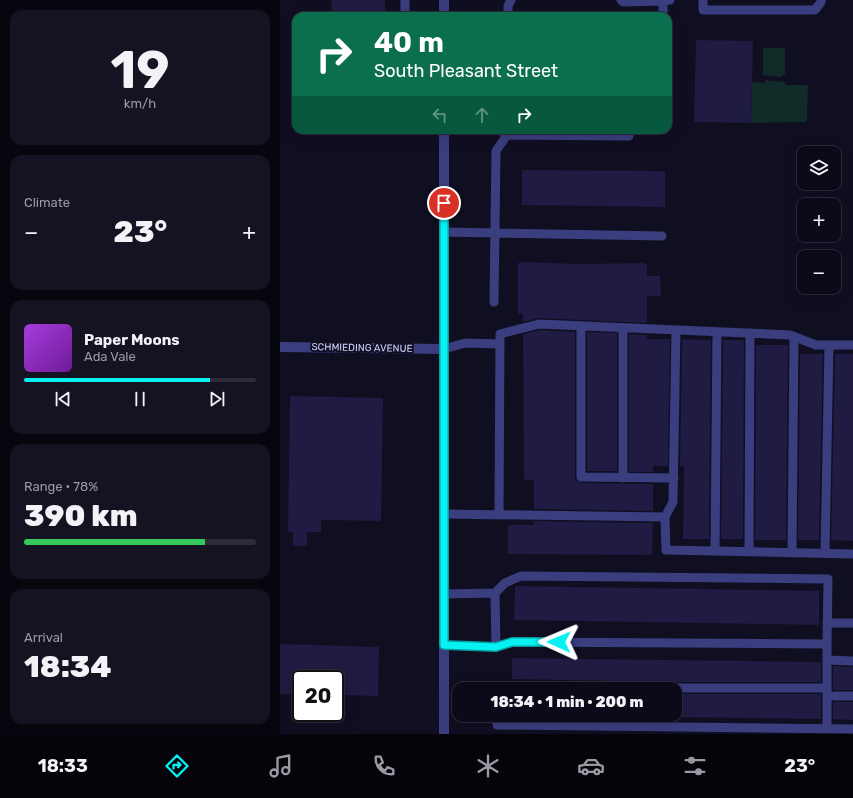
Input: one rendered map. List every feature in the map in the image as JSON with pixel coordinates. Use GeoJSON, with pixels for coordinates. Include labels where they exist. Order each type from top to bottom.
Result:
{"type":"FeatureCollection","features":[{"type":"Feature","properties":{"kind":"street"},"geometry":{"type":"LineString","coordinates":[[444,0],[444,12]]}},
{"type":"Feature","properties":{"kind":"street"},"geometry":{"type":"LineString","coordinates":[[444,134],[444,734]]}},
{"type":"Feature","properties":{"kind":"street","name":"SCHMIEDING AVENUE"},"geometry":{"type":"LineString","coordinates":[[280,347],[444,349]]}},
{"type":"Feature","properties":{"kind":"lane"},"geometry":{"type":"LineString","coordinates":[[405,0],[405,12]]}},
{"type":"Feature","properties":{"kind":"lane"},"geometry":{"type":"LineString","coordinates":[[508,12],[508,6],[511,0]]}},
{"type":"Feature","properties":{"kind":"lane"},"geometry":{"type":"LineString","coordinates":[[621,0],[622,2],[670,0]]}},
{"type":"Feature","properties":{"kind":"lane"},"geometry":{"type":"LineString","coordinates":[[663,0],[663,12]]}},
{"type":"Feature","properties":{"kind":"lane"},"geometry":{"type":"LineString","coordinates":[[703,0],[703,10],[814,10],[821,0]]}},
{"type":"Feature","properties":{"kind":"lane"},"geometry":{"type":"LineString","coordinates":[[494,302],[496,151],[504,134]]}},
{"type":"Feature","properties":{"kind":"lane"},"geometry":{"type":"LineString","coordinates":[[567,134],[629,136],[629,134]]}},
{"type":"Feature","properties":{"kind":"lane"},"geometry":{"type":"LineString","coordinates":[[444,232],[662,236]]}},
{"type":"Feature","properties":{"kind":"lane"},"geometry":{"type":"LineString","coordinates":[[499,515],[500,334],[539,324],[790,335],[816,345],[853,345]]}},
{"type":"Feature","properties":{"kind":"lane"},"geometry":{"type":"LineString","coordinates":[[581,326],[581,477],[674,478]]}},
{"type":"Feature","properties":{"kind":"lane"},"geometry":{"type":"LineString","coordinates":[[623,478],[624,328]]}},
{"type":"Feature","properties":{"kind":"lane"},"geometry":{"type":"LineString","coordinates":[[676,330],[673,502],[665,517],[666,550],[853,554]]}},
{"type":"Feature","properties":{"kind":"lane"},"geometry":{"type":"LineString","coordinates":[[715,551],[717,332]]}},
{"type":"Feature","properties":{"kind":"lane"},"geometry":{"type":"LineString","coordinates":[[749,552],[750,333]]}},
{"type":"Feature","properties":{"kind":"lane"},"geometry":{"type":"LineString","coordinates":[[792,553],[794,337]]}},
{"type":"Feature","properties":{"kind":"lane"},"geometry":{"type":"LineString","coordinates":[[444,349],[465,343],[500,344]]}},
{"type":"Feature","properties":{"kind":"lane"},"geometry":{"type":"LineString","coordinates":[[825,553],[829,346]]}},
{"type":"Feature","properties":{"kind":"lane"},"geometry":{"type":"LineString","coordinates":[[444,514],[665,517]]}},
{"type":"Feature","properties":{"kind":"lane"},"geometry":{"type":"LineString","coordinates":[[496,647],[495,594],[505,583],[521,576],[828,579],[827,729]]}},
{"type":"Feature","properties":{"kind":"lane"},"geometry":{"type":"LineString","coordinates":[[444,594],[495,594]]}},
{"type":"Feature","properties":{"kind":"lane"},"geometry":{"type":"LineString","coordinates":[[828,623],[853,623]]}},
{"type":"Feature","properties":{"kind":"lane"},"geometry":{"type":"LineString","coordinates":[[444,645],[496,647],[512,642],[827,644]]}},
{"type":"Feature","properties":{"kind":"lane"},"geometry":{"type":"LineString","coordinates":[[827,660],[853,660]]}},
{"type":"Feature","properties":{"kind":"lane"},"geometry":{"type":"LineString","coordinates":[[682,690],[827,692],[853,696]]}},
{"type":"Feature","properties":{"kind":"lane"},"geometry":{"type":"LineString","coordinates":[[497,722],[497,725],[853,729]]}},
{"type":"Feature","properties":{"kind":"green space"},"geometry":{"type":"Polygon","coordinates":[[[763,48],[785,48],[785,74],[781,77],[763,75],[763,48]]]}},
{"type":"Feature","properties":{"kind":"green space"},"geometry":{"type":"Polygon","coordinates":[[[765,80],[785,82],[785,85],[808,86],[806,122],[751,123],[752,82],[765,83],[765,80]]]}},
{"type":"Feature","properties":{"kind":"building"},"geometry":{"type":"Polygon","coordinates":[[[331,0],[385,0],[385,12],[332,12],[331,0]]]}},
{"type":"Feature","properties":{"kind":"building"},"geometry":{"type":"Polygon","coordinates":[[[696,40],[753,41],[751,123],[694,122],[696,40]]]}},
{"type":"Feature","properties":{"kind":"building"},"geometry":{"type":"Polygon","coordinates":[[[522,170],[665,171],[665,207],[522,205],[522,170]]]}},
{"type":"Feature","properties":{"kind":"building"},"geometry":{"type":"Polygon","coordinates":[[[518,263],[581,264],[645,263],[647,264],[647,276],[660,276],[661,296],[647,296],[647,323],[539,318],[523,322],[523,314],[518,314],[518,263]]]}},
{"type":"Feature","properties":{"kind":"building"},"geometry":{"type":"Polygon","coordinates":[[[540,330],[575,332],[576,480],[581,483],[653,484],[653,511],[534,509],[534,480],[524,480],[523,334],[540,330]]]}},
{"type":"Feature","properties":{"kind":"building"},"geometry":{"type":"Polygon","coordinates":[[[587,332],[617,333],[617,471],[587,471],[587,332]]]}},
{"type":"Feature","properties":{"kind":"building"},"geometry":{"type":"Polygon","coordinates":[[[629,334],[647,335],[647,339],[670,339],[668,466],[653,466],[653,472],[629,472],[629,334]]]}},
{"type":"Feature","properties":{"kind":"building"},"geometry":{"type":"Polygon","coordinates":[[[682,339],[711,340],[709,539],[683,539],[684,466],[680,466],[682,339]]]}},
{"type":"Feature","properties":{"kind":"building"},"geometry":{"type":"Polygon","coordinates":[[[723,340],[744,340],[743,539],[721,539],[723,340]]]}},
{"type":"Feature","properties":{"kind":"building"},"geometry":{"type":"Polygon","coordinates":[[[756,345],[788,345],[786,540],[755,540],[756,345]]]}},
{"type":"Feature","properties":{"kind":"building"},"geometry":{"type":"Polygon","coordinates":[[[800,354],[823,354],[819,540],[798,540],[800,354]]]}},
{"type":"Feature","properties":{"kind":"building"},"geometry":{"type":"Polygon","coordinates":[[[835,354],[853,354],[853,541],[831,540],[835,354]]]}},
{"type":"Feature","properties":{"kind":"building"},"geometry":{"type":"Polygon","coordinates":[[[290,396],[383,398],[381,521],[321,520],[321,532],[307,532],[307,546],[293,546],[293,532],[288,532],[290,396]]]}},
{"type":"Feature","properties":{"kind":"building"},"geometry":{"type":"Polygon","coordinates":[[[534,521],[653,523],[652,555],[508,554],[508,525],[534,525],[534,521]]]}},
{"type":"Feature","properties":{"kind":"building"},"geometry":{"type":"Polygon","coordinates":[[[515,586],[819,591],[819,625],[514,620],[515,586]]]}},
{"type":"Feature","properties":{"kind":"building"},"geometry":{"type":"Polygon","coordinates":[[[280,644],[379,647],[378,696],[344,695],[344,670],[292,670],[292,694],[280,694],[280,644]]]}},
{"type":"Feature","properties":{"kind":"building"},"geometry":{"type":"Polygon","coordinates":[[[512,658],[821,662],[821,682],[675,682],[512,679],[512,658]]]}},
{"type":"Feature","properties":{"kind":"building"},"geometry":{"type":"Polygon","coordinates":[[[833,666],[853,667],[853,690],[833,690],[833,666]]]}},
{"type":"Feature","properties":{"kind":"building"},"geometry":{"type":"Polygon","coordinates":[[[682,694],[821,694],[821,719],[682,717],[682,694]]]}},
{"type":"Feature","properties":{"kind":"building"},"geometry":{"type":"Polygon","coordinates":[[[833,702],[853,702],[853,720],[833,719],[833,702]]]}},
{"type":"Feature","properties":{"kind":"route"},"geometry":{"type":"LineString","coordinates":[[444,203],[444,645],[496,647],[512,642],[559,642]]}}]}
